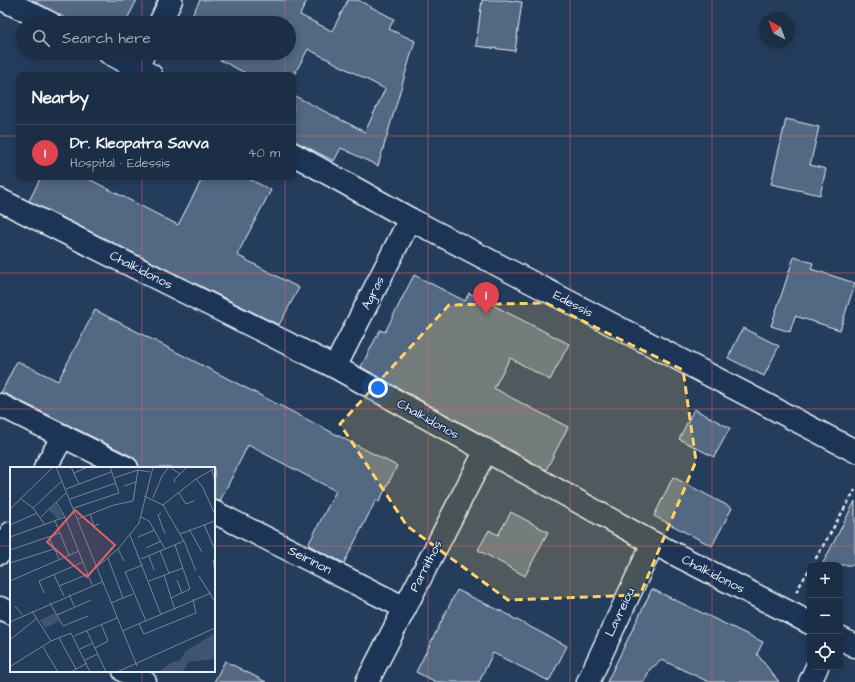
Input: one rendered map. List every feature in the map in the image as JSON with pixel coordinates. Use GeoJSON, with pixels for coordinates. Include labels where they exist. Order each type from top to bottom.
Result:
{"type":"FeatureCollection","features":[{"type":"Feature","properties":{"kind":"street"},"geometry":{"type":"LineString","coordinates":[[4,0],[36,16]]}},
{"type":"Feature","properties":{"kind":"street"},"geometry":{"type":"LineString","coordinates":[[163,16],[171,0]]}},
{"type":"Feature","properties":{"kind":"street"},"geometry":{"type":"LineString","coordinates":[[129,60],[144,65]]}},
{"type":"Feature","properties":{"kind":"street","name":"Edessis"},"geometry":{"type":"LineString","coordinates":[[296,156],[410,219],[855,451]]}},
{"type":"Feature","properties":{"kind":"street","name":"Chalkidonos"},"geometry":{"type":"LineString","coordinates":[[0,200],[335,367],[653,543],[807,621]]}},
{"type":"Feature","properties":{"kind":"street","name":"Agras"},"geometry":{"type":"LineString","coordinates":[[335,367],[410,219]]}},
{"type":"Feature","properties":{"kind":"street"},"geometry":{"type":"LineString","coordinates":[[0,405],[125,467]]}},
{"type":"Feature","properties":{"kind":"street"},"geometry":{"type":"LineString","coordinates":[[46,467],[62,436]]}},
{"type":"Feature","properties":{"kind":"street","name":"Parnithos"},"geometry":{"type":"LineString","coordinates":[[367,682],[486,450]]}},
{"type":"Feature","properties":{"kind":"street","name":"Seirinon"},"geometry":{"type":"LineString","coordinates":[[215,513],[405,608]]}},
{"type":"Feature","properties":{"kind":"street"},"geometry":{"type":"LineString","coordinates":[[0,553],[10,535]]}},
{"type":"Feature","properties":{"kind":"street","name":"Lavreiou"},"geometry":{"type":"LineString","coordinates":[[588,682],[653,543]]}},
{"type":"Feature","properties":{"kind":"street"},"geometry":{"type":"LineString","coordinates":[[0,608],[10,613]]}},
{"type":"Feature","properties":{"kind":"street"},"geometry":{"type":"LineString","coordinates":[[843,640],[855,646]]}},
{"type":"Feature","properties":{"kind":"street"},"geometry":{"type":"LineString","coordinates":[[810,682],[816,670]]}},
{"type":"Feature","properties":{"kind":"street"},"geometry":{"type":"LineString","coordinates":[[126,672],[145,682]]}},
{"type":"Feature","properties":{"kind":"path"},"geometry":{"type":"LineString","coordinates":[[814,562],[855,490]]}},
{"type":"Feature","properties":{"kind":"highlighted area"},"geometry":{"type":"Polygon","coordinates":[[[546,303],[683,370],[696,461],[640,595],[508,600],[407,526],[340,424],[449,305],[546,303]]]}},
{"type":"Feature","properties":{"kind":"building"},"geometry":{"type":"Polygon","coordinates":[[[32,0],[137,0],[129,16],[62,16],[32,0]]]}},
{"type":"Feature","properties":{"kind":"building"},"geometry":{"type":"Polygon","coordinates":[[[200,0],[307,0],[300,15],[332,31],[348,0],[358,0],[394,19],[389,29],[415,41],[378,166],[341,148],[334,161],[296,142],[296,97],[365,132],[385,89],[308,49],[296,72],[243,72],[220,60],[296,60],[296,16],[192,16],[200,0]]]}},
{"type":"Feature","properties":{"kind":"building"},"geometry":{"type":"Polygon","coordinates":[[[482,0],[507,0],[522,2],[515,51],[476,46],[482,0]]]}},
{"type":"Feature","properties":{"kind":"building"},"geometry":{"type":"Polygon","coordinates":[[[786,119],[819,127],[810,165],[826,169],[820,195],[771,184],[786,119]]]}},
{"type":"Feature","properties":{"kind":"building"},"geometry":{"type":"Polygon","coordinates":[[[40,180],[91,180],[178,225],[201,180],[251,180],[271,190],[237,255],[299,288],[279,325],[29,201],[40,180]]]}},
{"type":"Feature","properties":{"kind":"building"},"geometry":{"type":"Polygon","coordinates":[[[794,257],[813,263],[811,269],[855,283],[840,330],[795,316],[790,332],[771,326],[794,257]]]}},
{"type":"Feature","properties":{"kind":"building"},"geometry":{"type":"Polygon","coordinates":[[[414,275],[465,301],[469,293],[569,344],[550,380],[510,358],[494,388],[568,427],[546,470],[361,367],[380,330],[385,332],[414,275]]]}},
{"type":"Feature","properties":{"kind":"building"},"geometry":{"type":"Polygon","coordinates":[[[95,310],[397,466],[379,502],[376,500],[344,563],[308,545],[336,491],[248,445],[220,501],[215,500],[215,467],[139,467],[137,461],[133,457],[6,394],[1,393],[17,361],[58,381],[95,310]]]}},
{"type":"Feature","properties":{"kind":"building"},"geometry":{"type":"Polygon","coordinates":[[[743,328],[779,346],[764,376],[728,358],[743,328]]]}},
{"type":"Feature","properties":{"kind":"building"},"geometry":{"type":"Polygon","coordinates":[[[694,409],[730,428],[714,457],[679,439],[694,409]]]}},
{"type":"Feature","properties":{"kind":"building"},"geometry":{"type":"Polygon","coordinates":[[[673,477],[732,508],[712,546],[654,516],[673,477]]]}},
{"type":"Feature","properties":{"kind":"building"},"geometry":{"type":"Polygon","coordinates":[[[855,501],[855,565],[843,565],[843,562],[824,562],[855,501]]]}},
{"type":"Feature","properties":{"kind":"building"},"geometry":{"type":"Polygon","coordinates":[[[511,512],[548,532],[525,576],[478,550],[489,530],[498,535],[511,512]]]}},
{"type":"Feature","properties":{"kind":"building"},"geometry":{"type":"Polygon","coordinates":[[[652,589],[763,642],[757,654],[779,682],[709,682],[662,660],[650,669],[644,682],[607,682],[652,589]]]}},
{"type":"Feature","properties":{"kind":"building"},"geometry":{"type":"Polygon","coordinates":[[[457,590],[511,616],[567,646],[549,681],[493,653],[479,682],[436,682],[416,672],[457,590]]]}},
{"type":"Feature","properties":{"kind":"building"},"geometry":{"type":"Polygon","coordinates":[[[225,661],[266,682],[214,682],[225,661]]]}},
{"type":"Feature","properties":{"kind":"place","name":"Dr. Kleopatra Savva"},"geometry":{"type":"Point","coordinates":[486,315]}}]}
